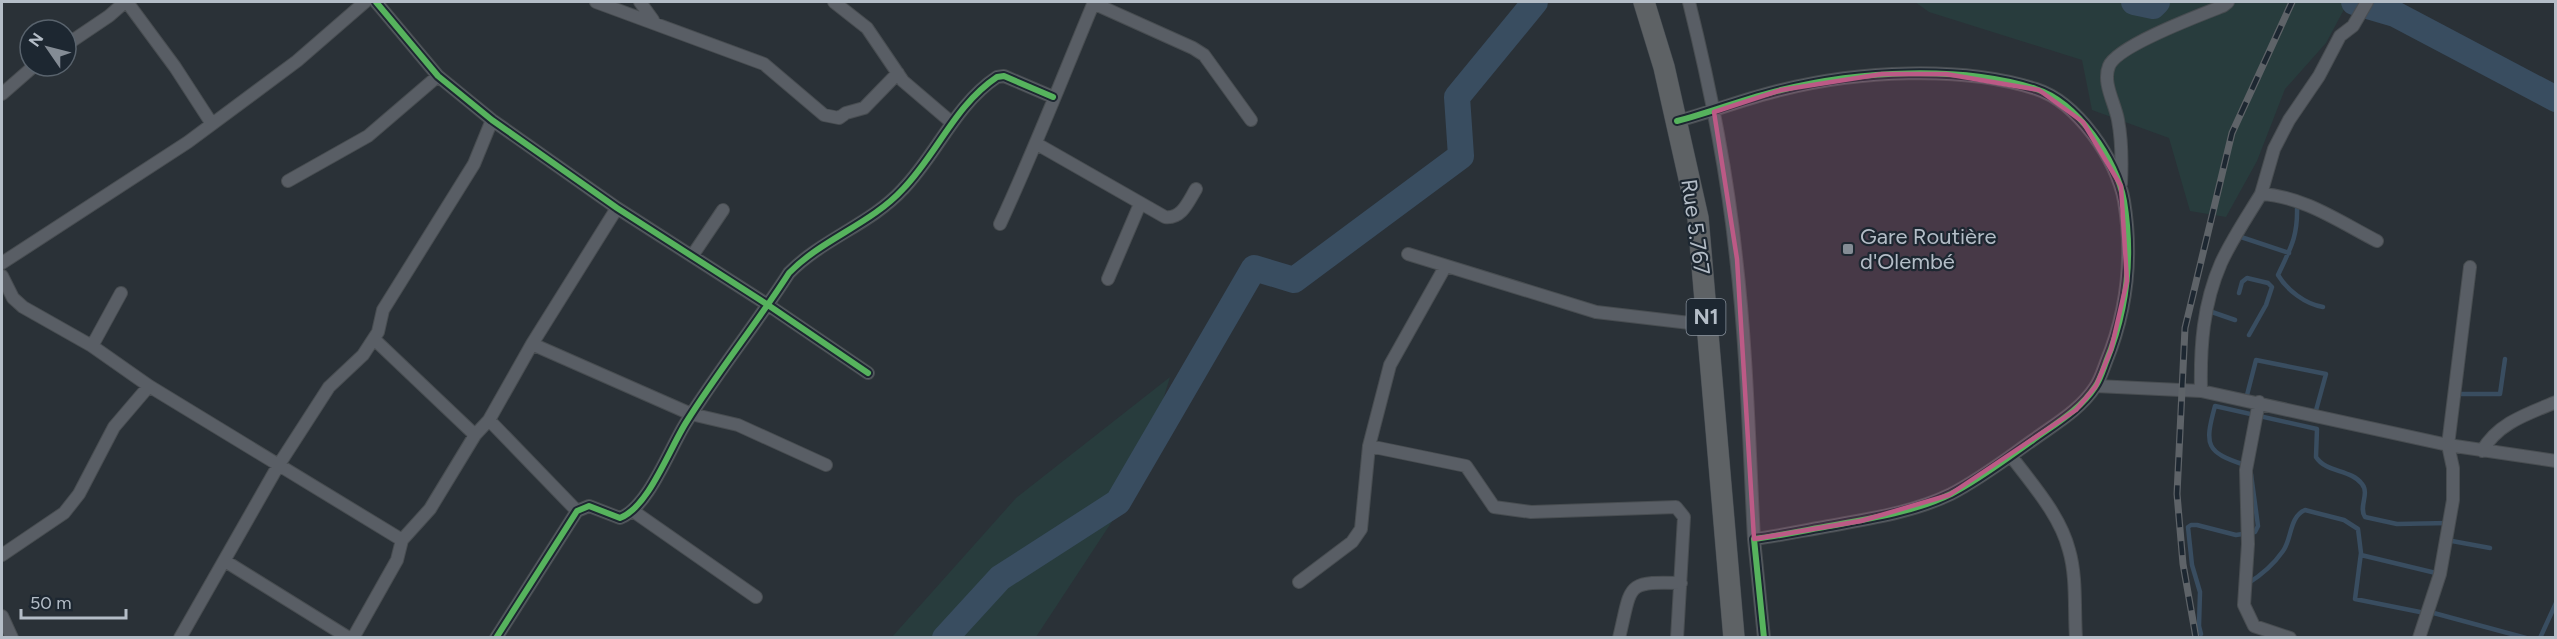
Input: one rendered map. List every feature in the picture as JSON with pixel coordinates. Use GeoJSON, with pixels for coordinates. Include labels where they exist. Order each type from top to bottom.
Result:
{"type":"FeatureCollection","features":[{"type":"Feature","properties":{"kind":"highway","name":"Rue 5.767"},"geometry":{"type":"LineString","coordinates":[[1644,2],[1664,67],[1698,218],[1734,638]]}},
{"type":"Feature","properties":{"kind":"street"},"geometry":{"type":"LineString","coordinates":[[78,37],[126,2],[175,67],[212,124]]}},
{"type":"Feature","properties":{"kind":"street"},"geometry":{"type":"LineString","coordinates":[[2,263],[212,124],[297,61],[365,2]]}},
{"type":"Feature","properties":{"kind":"street"},"geometry":{"type":"LineString","coordinates":[[376,2],[438,76],[492,120],[616,208],[768,305],[868,373]]}},
{"type":"Feature","properties":{"kind":"street"},"geometry":{"type":"LineString","coordinates":[[596,2],[654,21],[764,64],[824,115],[831,118],[839,118],[846,113],[864,108],[898,73]]}},
{"type":"Feature","properties":{"kind":"street"},"geometry":{"type":"LineString","coordinates":[[640,2],[644,11],[654,21]]}},
{"type":"Feature","properties":{"kind":"street"},"geometry":{"type":"LineString","coordinates":[[834,2],[867,28],[908,86],[951,122]]}},
{"type":"Feature","properties":{"kind":"street"},"geometry":{"type":"LineString","coordinates":[[1000,224],[1037,144],[1053,97],[1093,2],[1204,55],[1251,120]]}},
{"type":"Feature","properties":{"kind":"street"},"geometry":{"type":"LineString","coordinates":[[1689,2],[1714,112],[1737,259],[1754,539],[1764,638]]}},
{"type":"Feature","properties":{"kind":"street"},"geometry":{"type":"LineString","coordinates":[[1754,539],[1861,521],[1925,504],[1974,482],[2076,410],[2096,386],[2117,331],[2127,281],[2127,218],[2121,186],[2122,157],[2118,119],[2108,88],[2108,67],[2116,56],[2182,22],[2228,2]]}},
{"type":"Feature","properties":{"kind":"street"},"geometry":{"type":"LineString","coordinates":[[2201,392],[2202,340],[2214,282],[2228,250],[2261,194],[2274,149],[2289,120],[2319,76],[2340,36],[2352,26],[2367,2]]}},
{"type":"Feature","properties":{"kind":"street"},"geometry":{"type":"LineString","coordinates":[[1677,121],[1714,112],[1782,90],[1882,74],[1946,74],[2005,81],[2039,90],[2060,102],[2083,122],[2101,147],[2121,186]]}},
{"type":"Feature","properties":{"kind":"street"},"geometry":{"type":"LineString","coordinates":[[288,181],[368,136],[438,76]]}},
{"type":"Feature","properties":{"kind":"street"},"geometry":{"type":"LineString","coordinates":[[496,638],[578,515],[589,506],[620,519],[633,511],[663,468],[691,414],[798,263],[862,223],[904,189],[951,122],[992,81],[1004,76],[1053,97]]}},
{"type":"Feature","properties":{"kind":"street"},"geometry":{"type":"LineString","coordinates":[[2,94],[20,78]]}},
{"type":"Feature","properties":{"kind":"street"},"geometry":{"type":"LineString","coordinates":[[180,638],[278,466],[329,387],[363,355],[374,339],[383,310],[396,286],[449,208],[474,164],[492,120]]}},
{"type":"Feature","properties":{"kind":"street"},"geometry":{"type":"LineString","coordinates":[[1037,144],[1165,217],[1172,218],[1181,213],[1196,189]]}},
{"type":"Feature","properties":{"kind":"street"},"geometry":{"type":"LineString","coordinates":[[2261,194],[2279,195],[2305,204],[2377,241]]}},
{"type":"Feature","properties":{"kind":"street"},"geometry":{"type":"LineString","coordinates":[[1108,279],[1140,204]]}},
{"type":"Feature","properties":{"kind":"street"},"geometry":{"type":"LineString","coordinates":[[225,561],[351,638],[397,560],[402,540],[430,509],[475,435],[489,420],[532,344],[616,208]]}},
{"type":"Feature","properties":{"kind":"street"},"geometry":{"type":"LineString","coordinates":[[692,256],[723,210]]}},
{"type":"Feature","properties":{"kind":"street"},"geometry":{"type":"LineString","coordinates":[[1408,254],[1596,312],[1707,325]]}},
{"type":"Feature","properties":{"kind":"street"},"geometry":{"type":"LineString","coordinates":[[1299,582],[1352,542],[1361,528],[1369,446],[1390,365],[1445,267]]}},
{"type":"Feature","properties":{"kind":"street"},"geometry":{"type":"LineString","coordinates":[[2419,638],[2440,574],[2453,500],[2453,468],[2448,445],[2470,267]]}},
{"type":"Feature","properties":{"kind":"street"},"geometry":{"type":"LineString","coordinates":[[2,276],[13,298],[23,307],[92,346],[149,386],[402,540]]}},
{"type":"Feature","properties":{"kind":"street"},"geometry":{"type":"LineString","coordinates":[[92,346],[121,293]]}},
{"type":"Feature","properties":{"kind":"street"},"geometry":{"type":"LineString","coordinates":[[374,339],[475,435]]}},
{"type":"Feature","properties":{"kind":"street"},"geometry":{"type":"LineString","coordinates":[[532,344],[691,414],[738,425],[826,465]]}},
{"type":"Feature","properties":{"kind":"street"},"geometry":{"type":"LineString","coordinates":[[2,555],[64,513],[78,495],[114,427],[149,386]]}},
{"type":"Feature","properties":{"kind":"street"},"geometry":{"type":"LineString","coordinates":[[2096,386],[2201,392],[2259,402],[2448,445],[2556,461]]}},
{"type":"Feature","properties":{"kind":"street"},"geometry":{"type":"LineString","coordinates":[[2259,402],[2246,470],[2249,533],[2244,605],[2254,626],[2290,638]]}},
{"type":"Feature","properties":{"kind":"street"},"geometry":{"type":"LineString","coordinates":[[2482,451],[2487,441],[2507,423],[2556,402]]}},
{"type":"Feature","properties":{"kind":"street"},"geometry":{"type":"LineString","coordinates":[[489,420],[578,515]]}},
{"type":"Feature","properties":{"kind":"street"},"geometry":{"type":"LineString","coordinates":[[1369,446],[1466,466],[1494,507],[1508,511],[1676,507],[1683,517],[1677,638]]}},
{"type":"Feature","properties":{"kind":"street"},"geometry":{"type":"LineString","coordinates":[[2011,456],[2043,500],[2069,549],[2073,570],[2076,638]]}},
{"type":"Feature","properties":{"kind":"street"},"geometry":{"type":"LineString","coordinates":[[633,511],[756,597]]}},
{"type":"Feature","properties":{"kind":"street"},"geometry":{"type":"LineString","coordinates":[[1619,638],[1630,592],[1636,586],[1647,582],[1681,584]]}},
{"type":"Feature","properties":{"kind":"street"},"geometry":{"type":"LineString","coordinates":[[2,616],[7,632]]}},
{"type":"Feature","properties":{"kind":"highlighted area"},"geometry":{"type":"Polygon","coordinates":[[[1882,74],[1946,74],[2039,90],[2083,122],[2121,186],[2127,281],[2111,350],[2096,386],[2076,410],[1949,495],[1861,521],[1754,539],[1737,259],[1714,112],[1781,90],[1882,74]]]}},
{"type":"Feature","properties":{"kind":"green space"},"geometry":{"type":"Polygon","coordinates":[[[1915,2],[2348,2],[2326,43],[2285,89],[2257,161],[2226,217],[2190,211],[2169,138],[2092,110],[2082,60],[1929,12],[1915,2]]]}},
{"type":"Feature","properties":{"kind":"green space"},"geometry":{"type":"Polygon","coordinates":[[[1170,377],[1138,482],[1036,637],[892,637],[1016,498],[1170,377]]]}},
{"type":"Feature","properties":{"kind":"waterway"},"geometry":{"type":"LineString","coordinates":[[945,638],[1000,578],[1118,502],[1254,268],[1294,280],[1461,156],[1457,97],[1535,2]]}},
{"type":"Feature","properties":{"kind":"waterway"},"geometry":{"type":"LineString","coordinates":[[2134,2],[2153,6],[2157,2]]}},
{"type":"Feature","properties":{"kind":"waterway"},"geometry":{"type":"LineString","coordinates":[[2354,2],[2395,14],[2556,99]]}},
{"type":"Feature","properties":{"kind":"waterway"},"geometry":{"type":"LineString","coordinates":[[2297,207],[2295,235],[2278,275],[2297,296],[2323,307]]}},
{"type":"Feature","properties":{"kind":"waterway"},"geometry":{"type":"LineString","coordinates":[[2238,236],[2289,253]]}},
{"type":"Feature","properties":{"kind":"waterway"},"geometry":{"type":"LineString","coordinates":[[2239,293],[2242,282],[2247,278],[2268,283],[2272,287],[2266,305],[2249,335]]}},
{"type":"Feature","properties":{"kind":"waterway"},"geometry":{"type":"LineString","coordinates":[[2209,311],[2235,320]]}},
{"type":"Feature","properties":{"kind":"waterway"},"geometry":{"type":"LineString","coordinates":[[2455,394],[2500,394],[2505,359]]}},
{"type":"Feature","properties":{"kind":"waterway"},"geometry":{"type":"LineString","coordinates":[[2246,399],[2256,360],[2326,374],[2315,414]]}},
{"type":"Feature","properties":{"kind":"waterway"},"geometry":{"type":"LineString","coordinates":[[2245,465],[2222,456],[2211,446],[2209,439],[2215,406],[2317,429],[2316,457],[2326,466],[2352,476],[2362,484],[2365,492],[2363,509],[2365,517],[2397,524],[2449,523]]}},
{"type":"Feature","properties":{"kind":"waterway"},"geometry":{"type":"LineString","coordinates":[[2201,634],[2199,626],[2200,592],[2192,565],[2188,527],[2197,525],[2236,535],[2255,532],[2258,526],[2251,474]]}},
{"type":"Feature","properties":{"kind":"waterway"},"geometry":{"type":"LineString","coordinates":[[2247,584],[2279,556],[2286,546],[2293,523],[2305,510],[2344,520],[2358,529],[2361,553],[2355,599],[2425,613]]}},
{"type":"Feature","properties":{"kind":"waterway"},"geometry":{"type":"LineString","coordinates":[[2452,541],[2490,548]]}},
{"type":"Feature","properties":{"kind":"waterway"},"geometry":{"type":"LineString","coordinates":[[2361,555],[2440,574]]}},
{"type":"Feature","properties":{"kind":"waterway"},"geometry":{"type":"LineString","coordinates":[[2540,638],[2556,603]]}},
{"type":"Feature","properties":{"kind":"waterway"},"geometry":{"type":"LineString","coordinates":[[2430,612],[2526,638]]}},
{"type":"Feature","properties":{"kind":"railway"},"geometry":{"type":"LineString","coordinates":[[2196,638],[2183,564],[2177,494],[2185,328],[2232,133],[2292,2]]}},
{"type":"Feature","properties":{"kind":"cycle path"},"geometry":{"type":"LineString","coordinates":[[376,2],[438,76],[492,120],[617,208],[768,305],[868,373]]}},
{"type":"Feature","properties":{"kind":"cycle path"},"geometry":{"type":"LineString","coordinates":[[1677,121],[1768,93],[1842,78],[1909,73],[1975,76],[2007,81],[2051,96],[2080,119],[2104,151],[2120,185],[2124,201],[2128,263],[2123,303],[2103,372],[2089,395],[2067,416],[1993,468],[1936,501],[1889,515],[1754,539],[1764,638]]}},
{"type":"Feature","properties":{"kind":"cycle path"},"geometry":{"type":"LineString","coordinates":[[496,638],[577,511],[589,506],[620,518],[631,512],[640,502],[699,402],[789,273],[816,250],[862,222],[903,189],[969,101],[997,77],[1004,76],[1053,97]]}},
{"type":"Feature","properties":{"kind":"place","name":"Gare Routière d'Olembé"},"geometry":{"type":"Point","coordinates":[1848,249]}}]}
